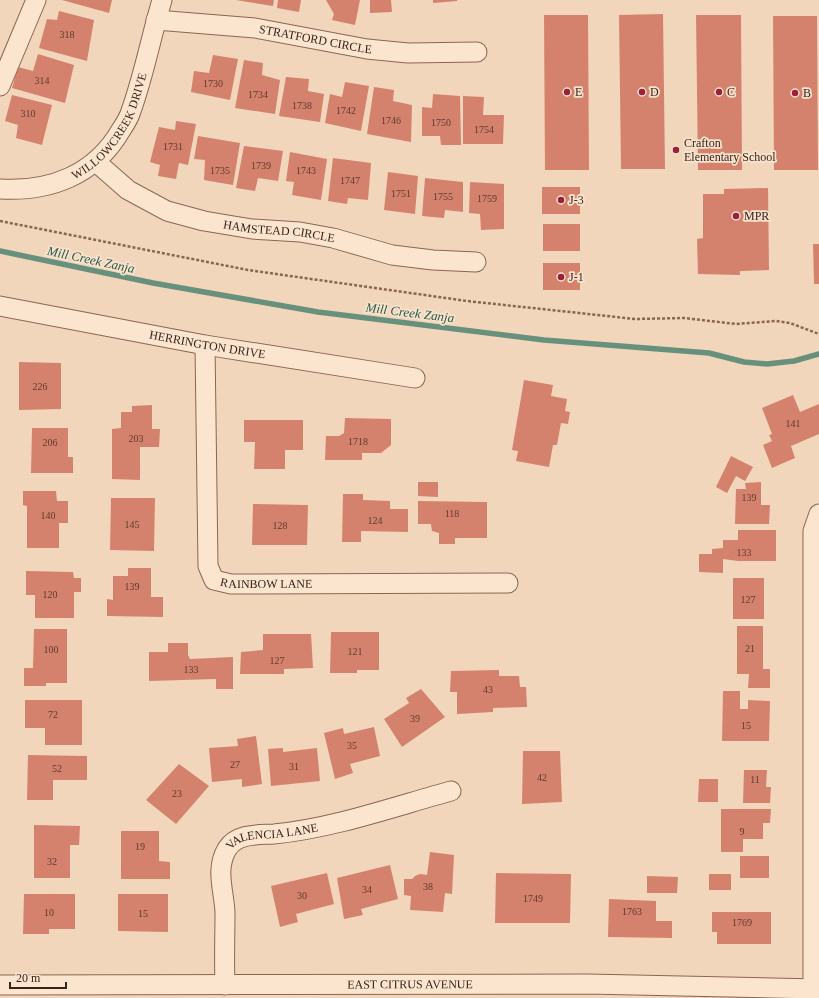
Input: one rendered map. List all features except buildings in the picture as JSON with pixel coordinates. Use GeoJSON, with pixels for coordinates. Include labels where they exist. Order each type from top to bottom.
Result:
{"type":"FeatureCollection","features":[{"type":"Feature","properties":{"kind":"street"},"geometry":{"type":"LineString","coordinates":[[0,86],[36,0]]}},
{"type":"Feature","properties":{"kind":"street","name":"WILLOWCREEK DRIVE"},"geometry":{"type":"LineString","coordinates":[[0,189],[34,189],[65,180],[96,162],[116,138],[131,113],[162,0]]}},
{"type":"Feature","properties":{"kind":"street","name":"STRATFORD CIRCLE"},"geometry":{"type":"LineString","coordinates":[[156,20],[255,28],[367,49],[408,53],[477,52]]}},
{"type":"Feature","properties":{"kind":"street","name":"HAMSTEAD CIRCLE"},"geometry":{"type":"LineString","coordinates":[[96,162],[128,190],[167,211],[204,221],[252,229],[300,232],[333,238],[392,255],[434,260],[476,262]]}},
{"type":"Feature","properties":{"kind":"street","name":"HERRINGTON DRIVE"},"geometry":{"type":"LineString","coordinates":[[0,306],[205,345],[415,378]]}},
{"type":"Feature","properties":{"kind":"street","name":"RAINBOW LANE"},"geometry":{"type":"LineString","coordinates":[[205,345],[208,566],[214,580],[231,584],[508,583]]}},
{"type":"Feature","properties":{"kind":"street"},"geometry":{"type":"LineString","coordinates":[[816,989],[813,531],[819,514]]}},
{"type":"Feature","properties":{"kind":"street","name":"VALENCIA LANE"},"geometry":{"type":"LineString","coordinates":[[225,985],[225,910],[220,878],[221,863],[227,848],[239,839],[253,834],[273,834],[351,819],[451,791]]}},
{"type":"Feature","properties":{"kind":"street","name":"EAST CITRUS AVENUE"},"geometry":{"type":"LineString","coordinates":[[0,985],[587,984],[816,989]]}},
{"type":"Feature","properties":{"kind":"path"},"geometry":{"type":"LineString","coordinates":[[0,221],[248,270],[467,301],[636,319],[684,318],[736,324],[776,321],[796,325],[819,334]]}},
{"type":"Feature","properties":{"kind":"waterway","name":"Mill Creek Zanja"},"geometry":{"type":"LineString","coordinates":[[0,251],[153,283],[318,312],[544,340],[709,353],[744,362],[767,364],[794,361],[819,354]]}},
{"type":"Feature","properties":{"kind":"place","name":"E"},"geometry":{"type":"Point","coordinates":[567,92]}},
{"type":"Feature","properties":{"kind":"place","name":"D"},"geometry":{"type":"Point","coordinates":[642,92]}},
{"type":"Feature","properties":{"kind":"place","name":"C"},"geometry":{"type":"Point","coordinates":[719,92]}},
{"type":"Feature","properties":{"kind":"place","name":"B"},"geometry":{"type":"Point","coordinates":[795,93]}},
{"type":"Feature","properties":{"kind":"place","name":"Crafton Elementary School"},"geometry":{"type":"Point","coordinates":[676,150]}},
{"type":"Feature","properties":{"kind":"place","name":"J-3"},"geometry":{"type":"Point","coordinates":[561,200]}},
{"type":"Feature","properties":{"kind":"place","name":"MPR"},"geometry":{"type":"Point","coordinates":[736,216]}},
{"type":"Feature","properties":{"kind":"place","name":"J-1"},"geometry":{"type":"Point","coordinates":[561,277]}}]}
